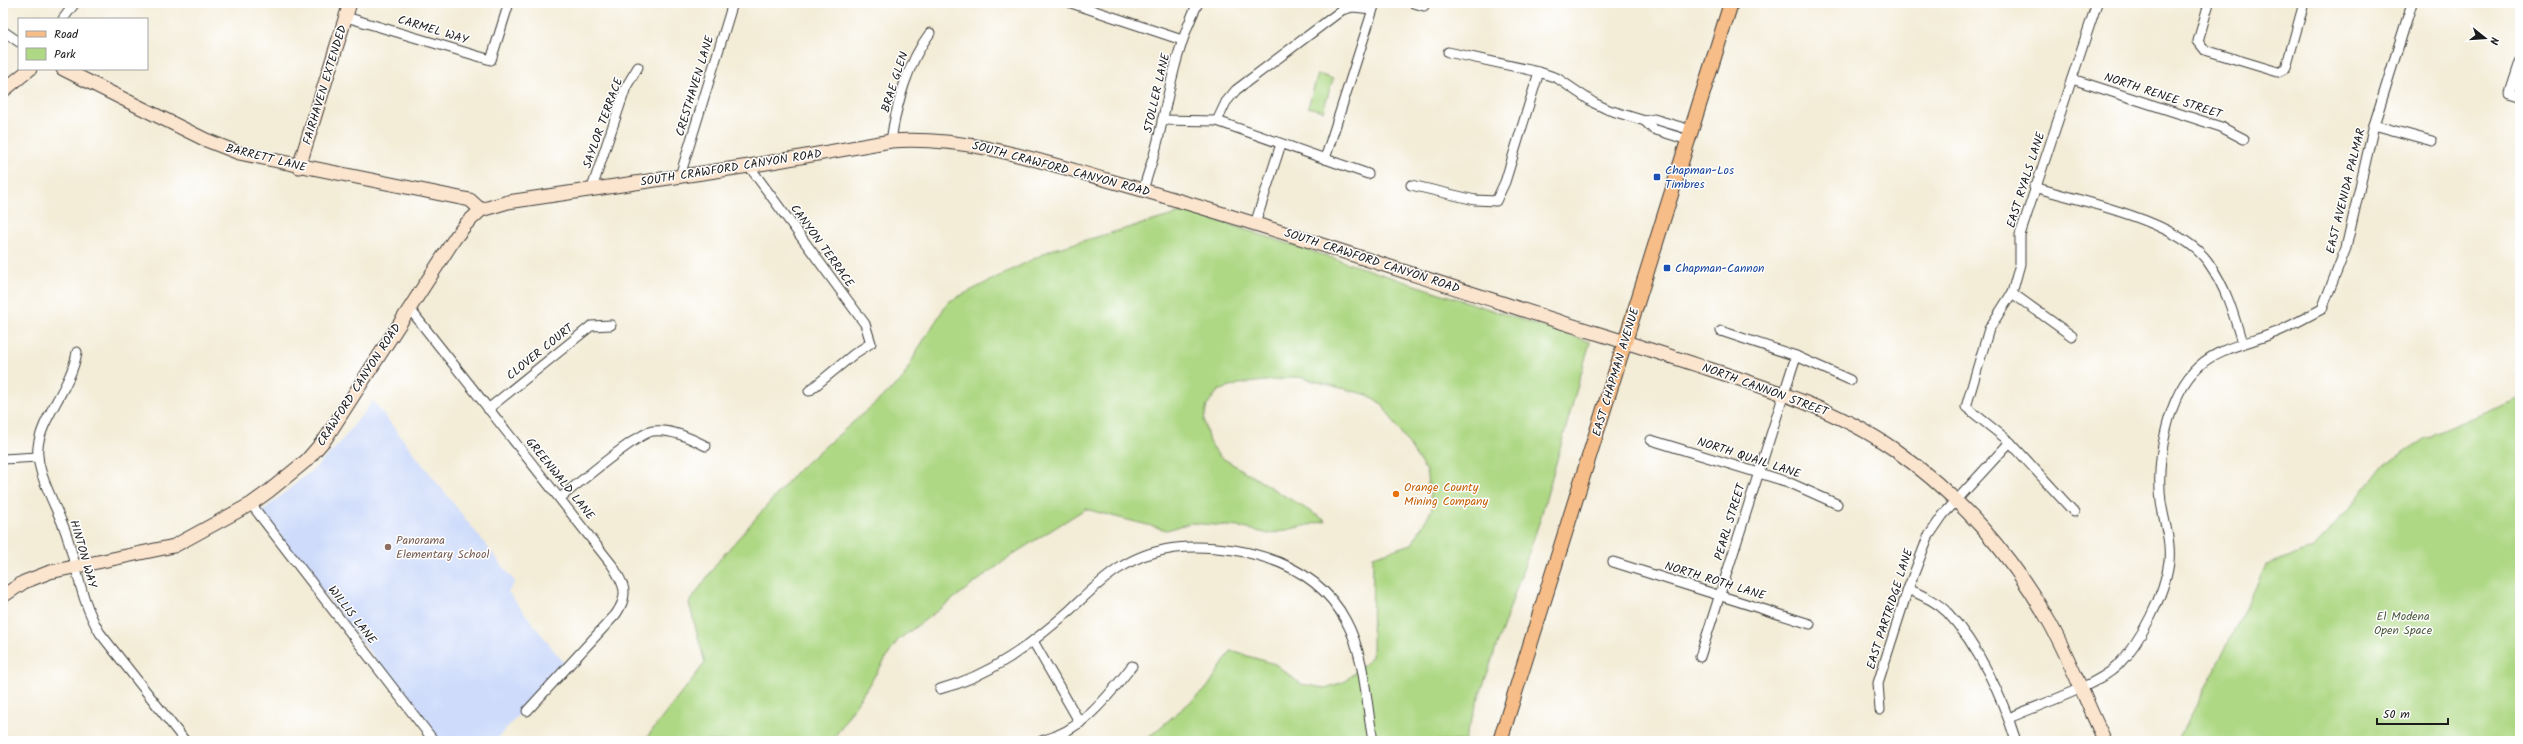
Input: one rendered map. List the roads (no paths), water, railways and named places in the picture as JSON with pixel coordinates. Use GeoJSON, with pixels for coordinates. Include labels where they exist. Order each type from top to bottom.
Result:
{"type":"FeatureCollection","features":[{"type":"Feature","properties":{"kind":"main road","name":"FAIRHAVEN EXTENDED"},"geometry":{"type":"LineString","coordinates":[[299,167],[350,3]]}},
{"type":"Feature","properties":{"kind":"main road","name":"EAST CHAPMAN AVENUE"},"geometry":{"type":"LineString","coordinates":[[1500,741],[1731,3]]}},
{"type":"Feature","properties":{"kind":"main road"},"geometry":{"type":"LineString","coordinates":[[3,91],[29,70]]}},
{"type":"Feature","properties":{"kind":"main road","name":"BARRETT LANE"},"geometry":{"type":"LineString","coordinates":[[65,70],[221,147],[260,159],[470,200],[481,210]]}},
{"type":"Feature","properties":{"kind":"main road","name":"SOUTH CRAWFORD CANYON ROAD"},"geometry":{"type":"LineString","coordinates":[[481,210],[508,202],[592,188],[749,166],[891,140],[912,139],[969,144],[1007,152],[1143,190],[1255,224],[1625,342]]}},
{"type":"Feature","properties":{"kind":"main road","name":"CRAWFORD CANYON ROAD"},"geometry":{"type":"LineString","coordinates":[[3,596],[24,582],[50,572],[174,546],[251,504],[289,477],[307,460],[326,438],[409,308],[466,224],[481,210]]}},
{"type":"Feature","properties":{"kind":"main road","name":"NORTH CANNON STREET"},"geometry":{"type":"LineString","coordinates":[[1625,342],[1783,394],[1828,412],[1878,439],[1920,469],[1955,501],[1989,536],[2030,589],[2052,627],[2105,741]]}},
{"type":"Feature","properties":{"kind":"street"},"geometry":{"type":"LineString","coordinates":[[64,18],[75,3]]}},
{"type":"Feature","properties":{"kind":"street","name":"CARMEL WAY"},"geometry":{"type":"LineString","coordinates":[[346,17],[491,60],[509,3]]}},
{"type":"Feature","properties":{"kind":"street","name":"CRESTHAVEN LANE"},"geometry":{"type":"LineString","coordinates":[[680,176],[733,3]]}},
{"type":"Feature","properties":{"kind":"street"},"geometry":{"type":"LineString","coordinates":[[1071,3],[1182,40]]}},
{"type":"Feature","properties":{"kind":"street","name":"STOLLER LANE"},"geometry":{"type":"LineString","coordinates":[[1143,190],[1158,140],[1182,40],[1198,3]]}},
{"type":"Feature","properties":{"kind":"street"},"geometry":{"type":"LineString","coordinates":[[1414,3],[1424,6]]}},
{"type":"Feature","properties":{"kind":"street","name":"EAST RYALS LANE"},"geometry":{"type":"LineString","coordinates":[[2010,442],[1966,408],[1989,330],[2012,293],[2020,264],[2020,235],[2034,187],[2097,3]]}},
{"type":"Feature","properties":{"kind":"street"},"geometry":{"type":"LineString","coordinates":[[2209,3],[2198,41],[2205,50],[2278,72],[2286,68],[2304,3]]}},
{"type":"Feature","properties":{"kind":"street","name":"EAST AVENIDA PALMAR"},"geometry":{"type":"LineString","coordinates":[[2009,718],[2081,687],[2117,666],[2133,647],[2149,618],[2165,580],[2169,561],[2169,538],[2161,503],[2158,472],[2163,443],[2174,404],[2184,384],[2198,367],[2213,355],[2242,343],[2279,331],[2322,309],[2346,248],[2374,125],[2412,3]]}},
{"type":"Feature","properties":{"kind":"street"},"geometry":{"type":"LineString","coordinates":[[1217,121],[1222,108],[1236,90],[1342,10],[1353,7],[1374,6],[1325,159]]}},
{"type":"Feature","properties":{"kind":"street"},"geometry":{"type":"LineString","coordinates":[[3,32],[18,41]]}},
{"type":"Feature","properties":{"kind":"street","name":"BRAE GLEN"},"geometry":{"type":"LineString","coordinates":[[891,140],[911,68],[919,48],[930,33]]}},
{"type":"Feature","properties":{"kind":"street"},"geometry":{"type":"LineString","coordinates":[[1448,52],[1538,72],[1556,78],[1594,103],[1609,110],[1645,121],[1654,119],[1690,135]]}},
{"type":"Feature","properties":{"kind":"street"},"geometry":{"type":"LineString","coordinates":[[2520,62],[2510,93],[2520,96]]}},
{"type":"Feature","properties":{"kind":"street","name":"SAYLOR TERRACE"},"geometry":{"type":"LineString","coordinates":[[592,188],[626,87],[638,67]]}},
{"type":"Feature","properties":{"kind":"street"},"geometry":{"type":"LineString","coordinates":[[1411,185],[1475,200],[1496,201],[1505,182],[1538,72]]}},
{"type":"Feature","properties":{"kind":"street","name":"NORTH RENEE STREET"},"geometry":{"type":"LineString","coordinates":[[2072,79],[2221,127],[2244,139]]}},
{"type":"Feature","properties":{"kind":"street"},"geometry":{"type":"LineString","coordinates":[[1162,120],[1217,121],[1368,174]]}},
{"type":"Feature","properties":{"kind":"street"},"geometry":{"type":"LineString","coordinates":[[2374,125],[2432,140]]}},
{"type":"Feature","properties":{"kind":"street"},"geometry":{"type":"LineString","coordinates":[[1255,224],[1281,144]]}},
{"type":"Feature","properties":{"kind":"street","name":"CANYON TERRACE"},"geometry":{"type":"LineString","coordinates":[[749,166],[866,324],[871,343],[854,354],[809,391]]}},
{"type":"Feature","properties":{"kind":"street"},"geometry":{"type":"LineString","coordinates":[[2034,187],[2141,218],[2182,239],[2207,261],[2220,282],[2233,310],[2242,343]]}},
{"type":"Feature","properties":{"kind":"street"},"geometry":{"type":"LineString","coordinates":[[2012,293],[2072,336]]}},
{"type":"Feature","properties":{"kind":"street","name":"GREENWALD LANE"},"geometry":{"type":"LineString","coordinates":[[409,308],[612,565],[625,592],[624,603],[616,614],[527,711]]}},
{"type":"Feature","properties":{"kind":"street","name":"CLOVER COURT"},"geometry":{"type":"LineString","coordinates":[[488,409],[591,326],[611,325]]}},
{"type":"Feature","properties":{"kind":"street"},"geometry":{"type":"LineString","coordinates":[[1720,331],[1796,356],[1850,380]]}},
{"type":"Feature","properties":{"kind":"street","name":"HINTON WAY"},"geometry":{"type":"LineString","coordinates":[[76,352],[74,367],[68,384],[40,436],[38,457],[66,533],[74,566],[90,617],[100,633],[185,741]]}},
{"type":"Feature","properties":{"kind":"street","name":"PEARL STREET"},"geometry":{"type":"LineString","coordinates":[[1700,657],[1796,356]]}},
{"type":"Feature","properties":{"kind":"street"},"geometry":{"type":"LineString","coordinates":[[560,498],[634,442],[652,431],[680,434],[706,446]]}},
{"type":"Feature","properties":{"kind":"street","name":"NORTH QUAIL LANE"},"geometry":{"type":"LineString","coordinates":[[1651,440],[1758,472],[1801,487],[1837,504]]}},
{"type":"Feature","properties":{"kind":"street"},"geometry":{"type":"LineString","coordinates":[[2010,442],[2074,512]]}},
{"type":"Feature","properties":{"kind":"street","name":"EAST PARTRIDGE LANE"},"geometry":{"type":"LineString","coordinates":[[1880,710],[1878,684],[1908,589],[1928,537],[1955,501],[2010,442]]}},
{"type":"Feature","properties":{"kind":"street"},"geometry":{"type":"LineString","coordinates":[[3,459],[38,457]]}},
{"type":"Feature","properties":{"kind":"street","name":"WILLIS LANE"},"geometry":{"type":"LineString","coordinates":[[251,504],[434,741]]}},
{"type":"Feature","properties":{"kind":"street"},"geometry":{"type":"LineString","coordinates":[[940,689],[973,678],[1033,641],[1118,569],[1141,556],[1165,548],[1188,545],[1206,546],[1271,558],[1299,570],[1332,599],[1346,620],[1358,651],[1373,741]]}},
{"type":"Feature","properties":{"kind":"street","name":"NORTH ROTH LANE"},"geometry":{"type":"LineString","coordinates":[[1613,562],[1810,624]]}},
{"type":"Feature","properties":{"kind":"street"},"geometry":{"type":"LineString","coordinates":[[1908,589],[1928,598],[1946,611],[1964,634],[1980,660],[2009,718],[2016,741]]}},
{"type":"Feature","properties":{"kind":"street"},"geometry":{"type":"LineString","coordinates":[[1033,641],[1080,723]]}},
{"type":"Feature","properties":{"kind":"street"},"geometry":{"type":"LineString","coordinates":[[1041,741],[1058,735],[1080,723],[1100,706],[1132,666]]}},
{"type":"Feature","properties":{"kind":"place","name":"Chapman-Los Timbres"},"geometry":{"type":"Point","coordinates":[1657,177]}},
{"type":"Feature","properties":{"kind":"place","name":"Chapman-Cannon"},"geometry":{"type":"Point","coordinates":[1667,268]}},
{"type":"Feature","properties":{"kind":"place","name":"Orange County Mining Company"},"geometry":{"type":"Point","coordinates":[1396,494]}},
{"type":"Feature","properties":{"kind":"place","name":"Panorama Elementary School"},"geometry":{"type":"Point","coordinates":[388,547]}},
{"type":"Feature","properties":{"kind":"park label","name":"El Modena Open Space"},"geometry":{"type":"Point","coordinates":[2403,623]}}]}
